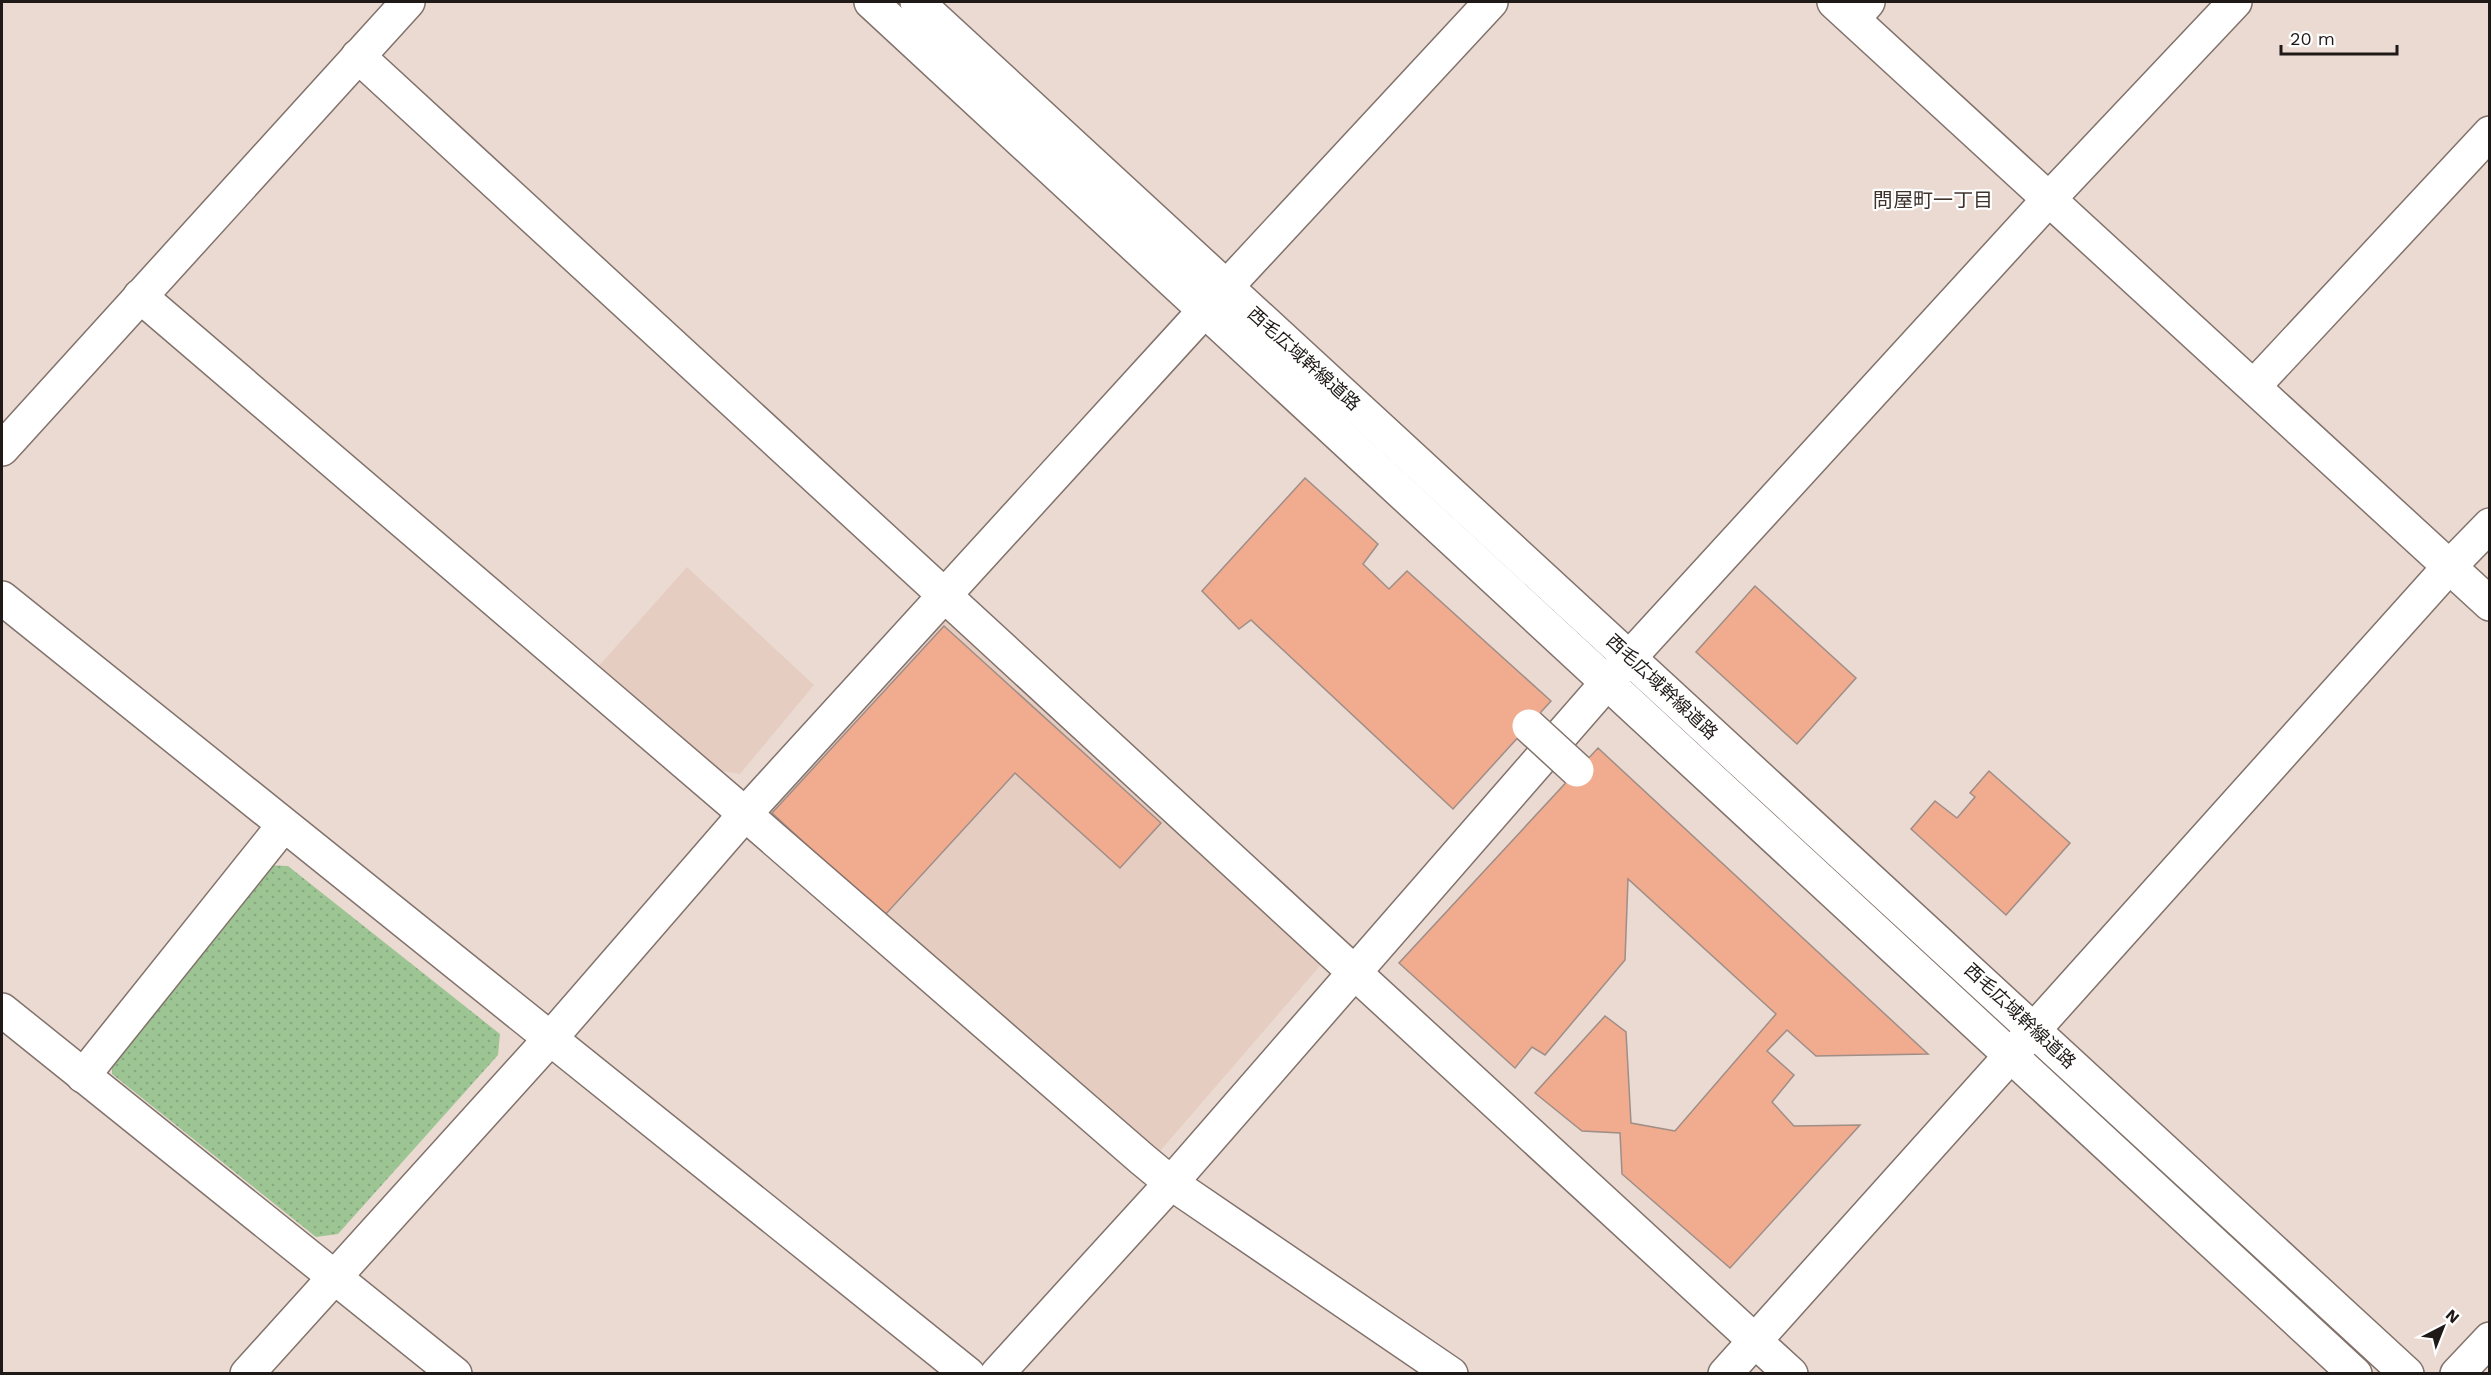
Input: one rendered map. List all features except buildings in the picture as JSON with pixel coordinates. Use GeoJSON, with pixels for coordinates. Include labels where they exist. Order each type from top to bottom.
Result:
{"type":"FeatureCollection","features":[{"type":"Feature","properties":{"kind":"street"},"geometry":{"type":"LineString","coordinates":[[2,449],[408,2]]}},
{"type":"Feature","properties":{"kind":"street","name":"西毛広域幹線道路"},"geometry":{"type":"LineString","coordinates":[[871,2],[1630,657],[2407,1374]]}},
{"type":"Feature","properties":{"kind":"street","name":"西毛広域幹線道路"},"geometry":{"type":"LineString","coordinates":[[916,2],[1607,684],[2355,1374]]}},
{"type":"Feature","properties":{"kind":"street"},"geometry":{"type":"LineString","coordinates":[[247,1374],[549,1040],[745,814],[1491,2]]}},
{"type":"Feature","properties":{"kind":"street"},"geometry":{"type":"LineString","coordinates":[[997,1374],[1171,1182],[1630,657],[2049,199],[2235,2]]}},
{"type":"Feature","properties":{"kind":"street"},"geometry":{"type":"LineString","coordinates":[[1852,7],[2049,199],[2490,604]]}},
{"type":"Feature","properties":{"kind":"street"},"geometry":{"type":"LineString","coordinates":[[358,56],[1791,1374]]}},
{"type":"Feature","properties":{"kind":"street"},"geometry":{"type":"LineString","coordinates":[[2254,386],[2490,133]]}},
{"type":"Feature","properties":{"kind":"street"},"geometry":{"type":"LineString","coordinates":[[140,296],[1171,1182],[1451,1374]]}},
{"type":"Feature","properties":{"kind":"street"},"geometry":{"type":"LineString","coordinates":[[1725,1374],[2449,567],[2490,525]]}},
{"type":"Feature","properties":{"kind":"street"},"geometry":{"type":"LineString","coordinates":[[2,598],[549,1040],[968,1374]]}},
{"type":"Feature","properties":{"kind":"street"},"geometry":{"type":"LineString","coordinates":[[1528,726],[1577,770]]}},
{"type":"Feature","properties":{"kind":"street"},"geometry":{"type":"LineString","coordinates":[[83,1076],[283,826]]}},
{"type":"Feature","properties":{"kind":"street"},"geometry":{"type":"LineString","coordinates":[[2,1010],[455,1374]]}},
{"type":"Feature","properties":{"kind":"street"},"geometry":{"type":"LineString","coordinates":[[2457,1374],[2490,1339]]}},
{"type":"Feature","properties":{"kind":"shaded area"},"geometry":{"type":"Polygon","coordinates":[[[687,567],[814,685],[740,774],[714,770],[597,668],[687,567]]]}},
{"type":"Feature","properties":{"kind":"shaded area"},"geometry":{"type":"Polygon","coordinates":[[[941,607],[1326,959],[1154,1158],[754,814],[941,607]]]}},
{"type":"Feature","properties":{"kind":"green space"},"geometry":{"type":"Polygon","coordinates":[[[266,865],[288,866],[500,1034],[498,1055],[338,1234],[316,1237],[112,1074],[112,1055],[266,865]]]}},
{"type":"Feature","properties":{"kind":"district","name":"問屋町一丁目"},"geometry":{"type":"Point","coordinates":[1933,200]}}]}
